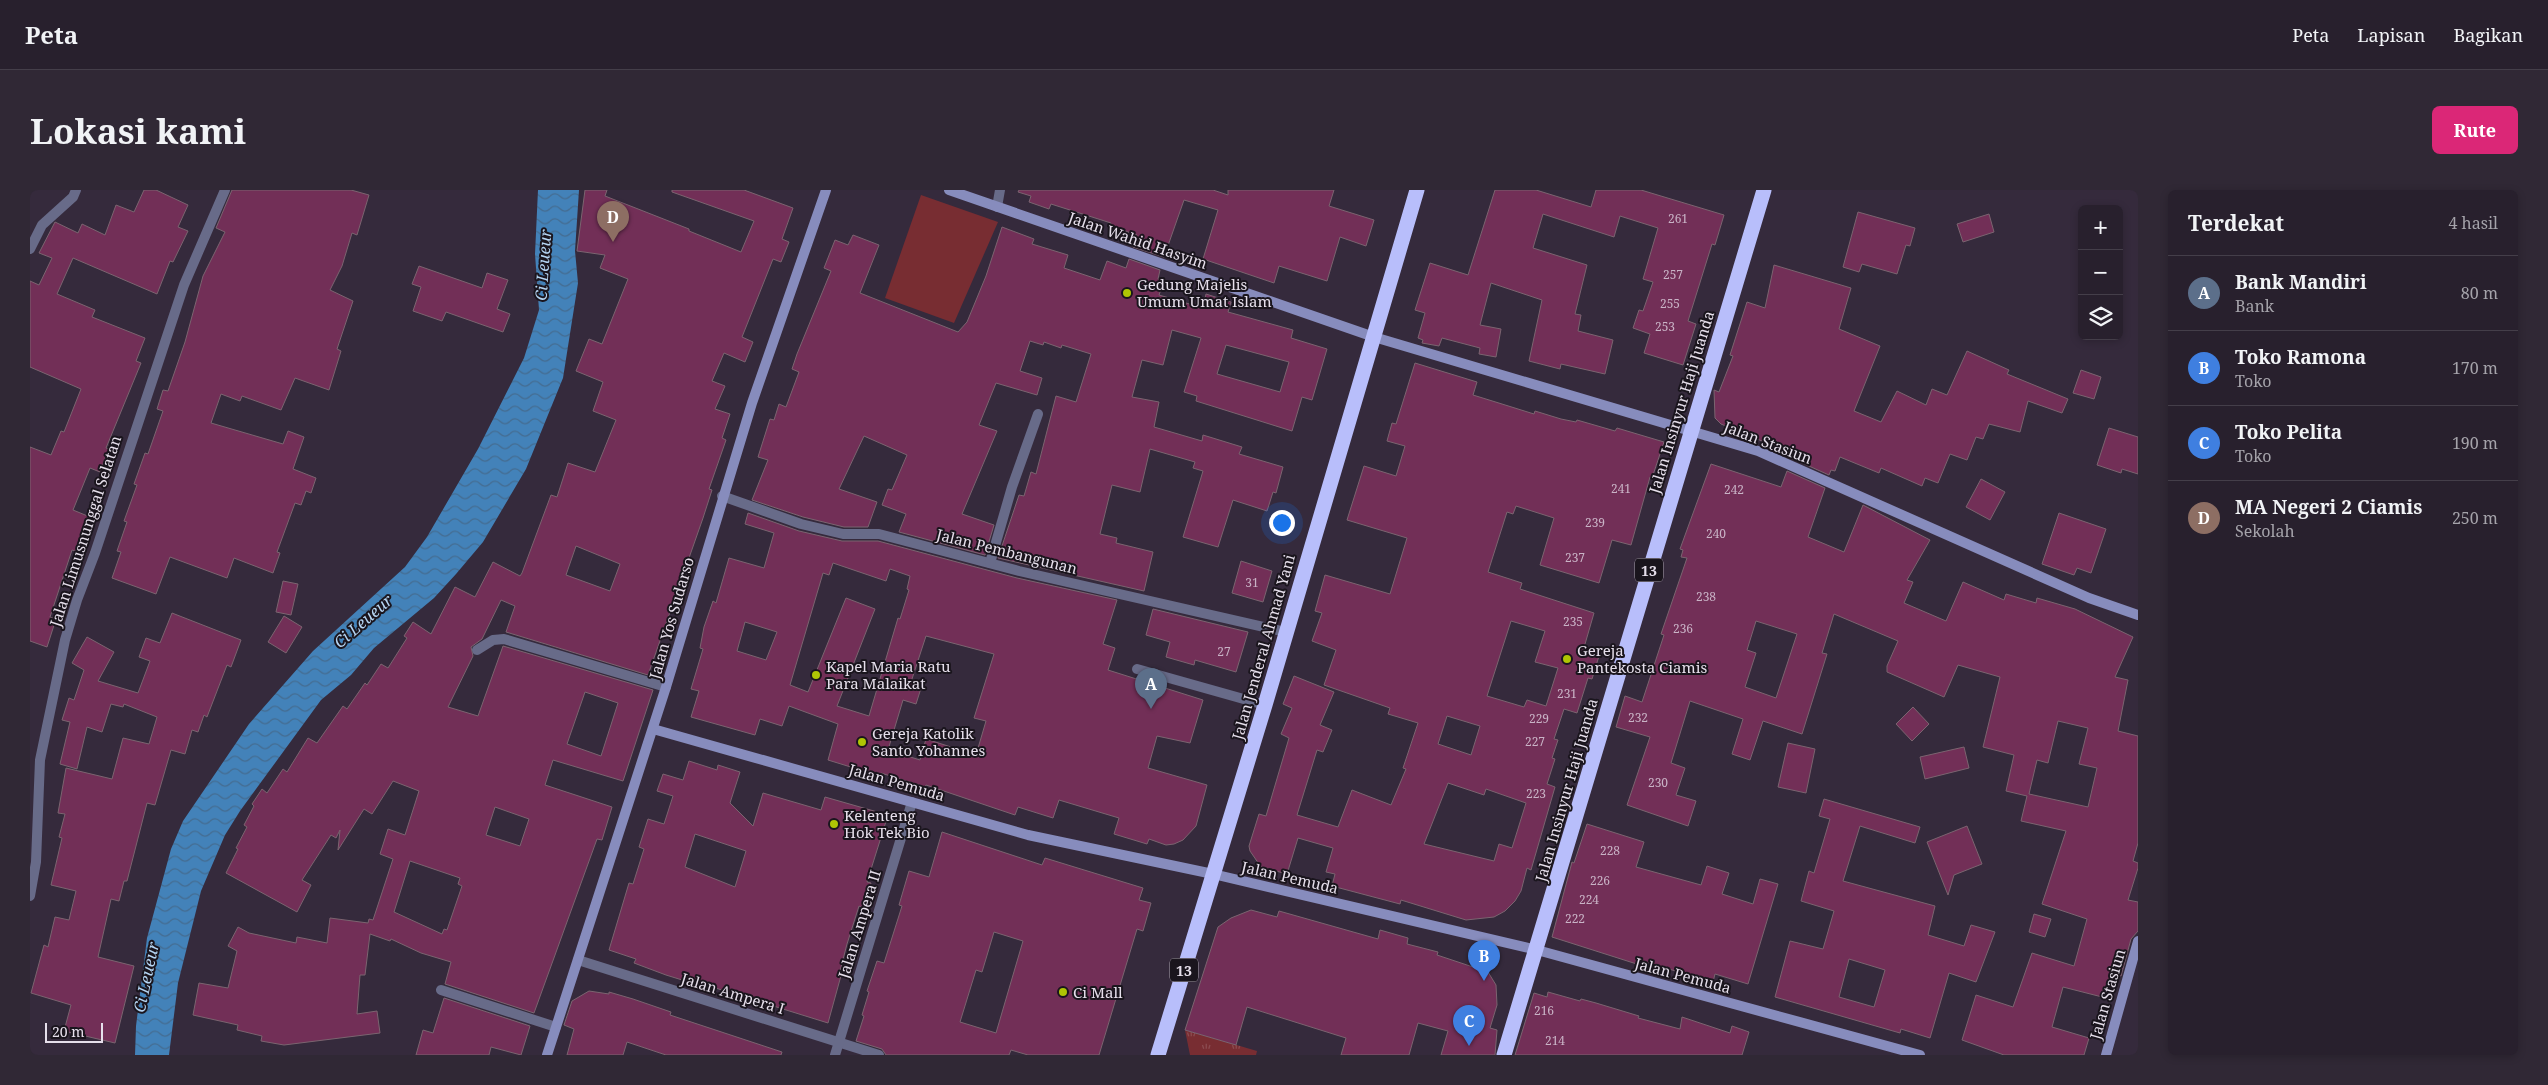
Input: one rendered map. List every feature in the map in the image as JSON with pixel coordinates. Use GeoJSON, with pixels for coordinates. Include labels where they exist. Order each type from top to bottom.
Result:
{"type":"FeatureCollection","features":[{"type":"Feature","properties":{"kind":"highway","name":"Jalan Jenderal Ahmad Yani"},"geometry":{"type":"LineString","coordinates":[[1158,1055],[1265,705],[1417,190]]}},
{"type":"Feature","properties":{"kind":"highway","name":"Jalan Insinyur Haji Juanda"},"geometry":{"type":"LineString","coordinates":[[1504,1055],[1537,950],[1690,430],[1764,190]]}},
{"type":"Feature","properties":{"kind":"street"},"geometry":{"type":"LineString","coordinates":[[30,249],[42,225],[73,197],[76,190]]}},
{"type":"Feature","properties":{"kind":"street","name":"Jalan Limusnunggal Selatan"},"geometry":{"type":"LineString","coordinates":[[30,896],[36,862],[40,760],[65,640],[184,285],[225,190]]}},
{"type":"Feature","properties":{"kind":"street","name":"Jalan Yos Sudarso"},"geometry":{"type":"LineString","coordinates":[[547,1055],[653,729],[722,496],[752,403],[826,190]]}},
{"type":"Feature","properties":{"kind":"street","name":"Jalan Wahid Hasyim"},"geometry":{"type":"LineString","coordinates":[[949,190],[1374,337]]}},
{"type":"Feature","properties":{"kind":"street"},"geometry":{"type":"LineString","coordinates":[[997,207],[1000,190]]}},
{"type":"Feature","properties":{"kind":"street","name":"Jalan Stasiun"},"geometry":{"type":"LineString","coordinates":[[1374,337],[1758,451],[2090,598],[2138,615]]}},
{"type":"Feature","properties":{"kind":"street"},"geometry":{"type":"LineString","coordinates":[[990,563],[1012,487],[1038,414]]}},
{"type":"Feature","properties":{"kind":"street","name":"Jalan Pembangunan"},"geometry":{"type":"LineString","coordinates":[[722,496],[800,524],[843,534],[879,534],[990,563],[1286,632]]}},
{"type":"Feature","properties":{"kind":"street"},"geometry":{"type":"LineString","coordinates":[[476,650],[492,640],[504,639],[666,687]]}},
{"type":"Feature","properties":{"kind":"street"},"geometry":{"type":"LineString","coordinates":[[1137,669],[1265,705]]}},
{"type":"Feature","properties":{"kind":"street","name":"Jalan Pemuda"},"geometry":{"type":"LineString","coordinates":[[653,729],[1028,834],[1213,874],[1537,950],[1920,1055]]}},
{"type":"Feature","properties":{"kind":"street","name":"Jalan Ampera II"},"geometry":{"type":"LineString","coordinates":[[835,1055],[912,802]]}},
{"type":"Feature","properties":{"kind":"street","name":"Jalan Stasiun"},"geometry":{"type":"LineString","coordinates":[[2106,1055],[2138,941]]}},
{"type":"Feature","properties":{"kind":"street","name":"Jalan Ampera I"},"geometry":{"type":"LineString","coordinates":[[578,960],[879,1055]]}},
{"type":"Feature","properties":{"kind":"street"},"geometry":{"type":"LineString","coordinates":[[440,990],[556,1026]]}},
{"type":"Feature","properties":{"kind":"green space"},"geometry":{"type":"Polygon","coordinates":[[[921,195],[998,222],[954,323],[885,298],[921,195]]]}},
{"type":"Feature","properties":{"kind":"green space"},"geometry":{"type":"Polygon","coordinates":[[[1185,1030],[1257,1051],[1256,1055],[1190,1055],[1185,1030]]]}},
{"type":"Feature","properties":{"kind":"water","name":"Ci Leueur"},"geometry":{"type":"Polygon","coordinates":[[[538,190],[579,190],[575,251],[578,283],[563,378],[526,469],[483,542],[434,598],[374,648],[351,675],[321,700],[240,811],[225,835],[201,891],[178,983],[169,1055],[135,1055],[136,1026],[147,938],[171,849],[183,821],[249,724],[313,651],[405,567],[427,537],[478,449],[524,358],[539,310],[535,254],[538,190]]]}},
{"type":"Feature","properties":{"kind":"building"},"geometry":{"type":"Polygon","coordinates":[[[144,190],[156,190],[188,205],[178,227],[188,231],[173,262],[170,261],[157,294],[73,258],[57,294],[95,310],[92,317],[145,338],[136,361],[141,363],[106,448],[109,449],[100,472],[90,468],[73,510],[90,517],[79,552],[72,550],[50,617],[56,619],[47,647],[30,641],[30,447],[51,455],[61,431],[64,432],[81,389],[30,367],[30,281],[39,285],[52,258],[39,253],[55,222],[78,233],[82,224],[105,235],[116,205],[134,212],[144,190]]]}},
{"type":"Feature","properties":{"kind":"building"},"geometry":{"type":"Polygon","coordinates":[[[232,190],[351,190],[369,195],[357,235],[352,233],[342,266],[330,290],[353,301],[337,349],[341,351],[329,390],[295,378],[281,410],[242,396],[240,401],[221,394],[211,423],[283,444],[288,431],[304,437],[293,469],[316,478],[311,493],[306,491],[301,505],[295,503],[277,552],[280,553],[273,573],[234,558],[227,578],[170,557],[156,594],[112,578],[121,552],[117,551],[127,522],[124,521],[137,485],[134,484],[145,453],[148,454],[163,411],[157,409],[163,390],[168,391],[185,342],[203,276],[225,232],[216,228],[232,190]]]}},
{"type":"Feature","properties":{"kind":"building"},"geometry":{"type":"Polygon","coordinates":[[[585,190],[607,190],[605,196],[741,252],[754,221],[672,192],[672,190],[744,190],[793,208],[782,239],[789,242],[781,262],[773,259],[742,337],[753,342],[745,362],[724,353],[712,381],[725,386],[715,409],[730,414],[722,438],[726,440],[709,489],[712,490],[703,518],[648,675],[506,632],[515,606],[501,600],[482,639],[471,647],[473,656],[448,707],[478,716],[503,646],[653,690],[623,781],[553,760],[545,785],[612,807],[602,840],[597,839],[534,1013],[445,984],[451,962],[421,953],[391,939],[390,941],[370,934],[365,975],[360,975],[357,1014],[377,1011],[380,1033],[284,1045],[261,1041],[262,1036],[237,1030],[238,1025],[193,1015],[199,983],[228,988],[237,951],[228,946],[238,927],[249,933],[296,943],[297,937],[327,943],[330,918],[368,923],[369,919],[373,920],[393,859],[380,854],[388,829],[405,835],[419,791],[393,781],[372,814],[364,809],[338,850],[340,830],[336,838],[331,835],[302,880],[311,885],[297,912],[226,873],[247,827],[244,825],[254,806],[252,804],[262,789],[267,793],[283,769],[287,772],[308,738],[317,743],[343,706],[347,709],[381,664],[388,668],[407,638],[404,636],[413,622],[431,634],[455,587],[475,597],[493,562],[520,576],[551,495],[557,497],[568,463],[595,472],[616,420],[593,411],[603,382],[576,371],[589,339],[602,344],[628,279],[600,268],[605,255],[577,251],[585,190]],[[576,546],[566,575],[610,591],[620,564],[576,546]],[[585,692],[567,744],[601,756],[618,703],[585,692]],[[495,807],[486,835],[520,846],[529,819],[495,807]],[[410,861],[394,912],[442,934],[444,929],[447,930],[462,886],[458,884],[460,878],[410,861]]]}},
{"type":"Feature","properties":{"kind":"building"},"geometry":{"type":"Polygon","coordinates":[[[1019,190],[1213,190],[1228,195],[1228,190],[1334,190],[1329,206],[1374,220],[1366,246],[1340,237],[1327,281],[1279,266],[1274,283],[1203,259],[1218,210],[1184,200],[1164,257],[1133,247],[1137,235],[1110,226],[1111,223],[1051,204],[1049,209],[1029,202],[1031,196],[1018,192],[1019,190]]]}},
{"type":"Feature","properties":{"kind":"building"},"geometry":{"type":"Polygon","coordinates":[[[1495,190],[1536,190],[1591,207],[1596,190],[1641,190],[1724,215],[1715,245],[1712,244],[1688,321],[1696,324],[1683,365],[1644,353],[1650,334],[1633,328],[1639,310],[1643,311],[1653,282],[1643,279],[1658,228],[1620,216],[1614,237],[1543,214],[1533,248],[1587,265],[1575,314],[1581,315],[1578,331],[1613,340],[1605,374],[1561,364],[1560,369],[1529,361],[1542,300],[1491,283],[1480,325],[1501,329],[1496,357],[1479,354],[1480,348],[1442,338],[1439,346],[1422,343],[1423,340],[1418,338],[1425,313],[1415,310],[1430,263],[1468,275],[1495,190]]]}},
{"type":"Feature","properties":{"kind":"building"},"geometry":{"type":"Polygon","coordinates":[[[1858,212],[1915,228],[1910,246],[1906,245],[1897,274],[1862,264],[1859,272],[1843,267],[1858,212]]]}},
{"type":"Feature","properties":{"kind":"building"},"geometry":{"type":"Polygon","coordinates":[[[1989,214],[1994,232],[1963,242],[1957,224],[1989,214]]]}},
{"type":"Feature","properties":{"kind":"building"},"geometry":{"type":"Polygon","coordinates":[[[1002,227],[1034,239],[1032,244],[1068,255],[1064,268],[1100,280],[1107,261],[1126,268],[1129,259],[1160,270],[1158,279],[1164,281],[1159,295],[1203,308],[1206,294],[1231,302],[1228,312],[1293,330],[1291,338],[1327,349],[1312,400],[1302,397],[1292,431],[1196,401],[1197,396],[1184,392],[1201,338],[1172,330],[1163,365],[1142,360],[1132,397],[1159,402],[1154,427],[1202,441],[1203,435],[1242,447],[1239,454],[1283,467],[1276,493],[1273,492],[1267,511],[1233,500],[1218,547],[1183,537],[1203,471],[1193,468],[1195,462],[1150,449],[1140,492],[1112,485],[1100,534],[1117,538],[1116,543],[1153,552],[1144,591],[998,558],[1019,495],[1024,496],[1031,472],[1036,474],[1056,396],[1076,402],[1091,354],[1062,345],[1061,348],[1044,342],[1043,345],[1030,341],[1020,371],[1042,378],[1037,395],[996,383],[979,425],[997,431],[962,514],[994,525],[985,555],[899,532],[906,514],[882,505],[888,489],[892,490],[907,455],[864,436],[839,489],[877,502],[868,527],[844,527],[803,517],[752,500],[768,460],[758,457],[770,419],[774,420],[779,404],[786,407],[799,372],[792,369],[831,271],[824,268],[835,240],[848,245],[853,235],[879,245],[860,293],[958,332],[967,322],[986,276],[1002,227]],[[1226,345],[1217,374],[1280,392],[1289,362],[1226,345]]]}},
{"type":"Feature","properties":{"kind":"building"},"geometry":{"type":"Polygon","coordinates":[[[1774,265],[1851,288],[1839,329],[1880,346],[1854,411],[1881,422],[1897,391],[1926,405],[1932,389],[1947,395],[1967,351],[2009,370],[2007,374],[2068,399],[2062,413],[2028,401],[2020,432],[1989,424],[1983,439],[1976,437],[1967,460],[1950,454],[1938,483],[1925,478],[1922,486],[1881,468],[1879,473],[1840,457],[1835,471],[1831,470],[1829,475],[1791,458],[1793,454],[1721,424],[1715,418],[1714,390],[1719,392],[1733,356],[1730,355],[1747,302],[1765,308],[1774,265]]]}},
{"type":"Feature","properties":{"kind":"building"},"geometry":{"type":"Polygon","coordinates":[[[419,266],[482,288],[487,273],[508,280],[497,309],[510,314],[503,332],[446,312],[442,321],[413,311],[421,287],[412,284],[419,266]]]}},
{"type":"Feature","properties":{"kind":"building"},"geometry":{"type":"Polygon","coordinates":[[[1415,363],[1477,382],[1473,395],[1534,414],[1535,411],[1615,431],[1617,428],[1664,442],[1652,478],[1650,477],[1631,545],[1612,540],[1599,583],[1540,565],[1554,518],[1516,506],[1513,514],[1507,512],[1488,572],[1522,583],[1520,589],[1594,613],[1583,651],[1599,656],[1592,679],[1588,678],[1577,713],[1564,709],[1554,739],[1558,740],[1552,758],[1555,759],[1547,784],[1555,787],[1531,870],[1527,868],[1521,891],[1515,901],[1505,911],[1494,917],[1466,920],[1401,900],[1400,904],[1332,886],[1335,874],[1326,872],[1333,848],[1298,838],[1287,874],[1261,867],[1250,851],[1249,846],[1259,814],[1266,816],[1289,738],[1281,734],[1292,708],[1283,704],[1294,676],[1334,692],[1320,725],[1332,730],[1323,752],[1317,750],[1297,815],[1338,827],[1352,790],[1391,805],[1406,769],[1403,768],[1418,723],[1388,714],[1390,708],[1324,685],[1336,650],[1312,641],[1322,613],[1315,611],[1325,575],[1390,594],[1407,538],[1347,520],[1364,466],[1396,476],[1405,446],[1387,441],[1392,423],[1396,424],[1415,363]],[[1511,621],[1487,696],[1524,707],[1527,700],[1546,706],[1558,668],[1535,662],[1545,631],[1511,621]],[[1447,716],[1438,744],[1471,755],[1480,726],[1447,716]],[[1448,783],[1424,844],[1494,861],[1499,844],[1512,848],[1526,803],[1486,789],[1484,795],[1448,783]]]}},
{"type":"Feature","properties":{"kind":"building"},"geometry":{"type":"Polygon","coordinates":[[[2081,370],[2101,377],[2094,399],[2073,393],[2081,370]]]}},
{"type":"Feature","properties":{"kind":"building"},"geometry":{"type":"Polygon","coordinates":[[[2109,428],[2138,437],[2138,474],[2122,469],[2121,473],[2097,465],[2109,428]]]}},
{"type":"Feature","properties":{"kind":"building"},"geometry":{"type":"Polygon","coordinates":[[[1711,464],[1781,487],[1787,471],[1825,488],[1808,537],[1844,552],[1863,505],[1930,540],[1907,580],[1913,582],[1904,603],[1946,621],[1963,582],[2004,600],[2006,594],[2036,603],[2037,598],[2075,609],[2133,637],[2115,677],[2128,680],[2118,731],[2138,736],[2138,843],[2133,861],[2138,863],[2138,868],[2128,900],[2138,902],[2138,931],[2131,939],[2121,976],[2116,975],[2110,999],[2063,987],[2052,1027],[2089,1038],[2084,1055],[2004,1055],[1962,1040],[1976,995],[2013,1007],[2032,953],[2074,966],[2087,919],[2042,904],[2066,831],[2021,821],[2027,796],[2006,791],[2014,755],[1983,747],[2000,677],[1958,665],[1944,697],[1887,672],[1887,666],[1898,641],[1834,614],[1822,653],[1827,654],[1802,734],[1763,721],[1750,760],[1732,754],[1743,719],[1690,701],[1671,763],[1685,768],[1676,795],[1696,801],[1688,826],[1627,805],[1650,737],[1616,727],[1625,696],[1642,702],[1664,635],[1661,634],[1687,558],[1681,557],[1683,550],[1680,549],[1711,464]],[[1756,621],[1747,650],[1756,653],[1745,687],[1776,698],[1797,634],[1756,621]],[[2058,721],[2048,763],[2037,760],[2029,794],[2088,807],[2097,768],[2079,764],[2088,728],[2058,721]]]}},
{"type":"Feature","properties":{"kind":"building"},"geometry":{"type":"Polygon","coordinates":[[[1981,479],[2005,492],[1990,520],[1966,507],[1981,479]]]}},
{"type":"Feature","properties":{"kind":"building"},"geometry":{"type":"Polygon","coordinates":[[[748,513],[799,531],[842,541],[878,541],[1017,578],[1117,600],[1103,644],[1115,648],[1108,670],[1203,700],[1190,743],[1157,736],[1148,768],[1207,785],[1196,826],[1183,840],[1174,844],[1166,845],[1149,839],[1147,844],[1114,834],[1119,818],[1059,800],[1053,818],[1018,807],[1015,815],[926,785],[925,787],[881,773],[880,776],[828,760],[838,724],[789,706],[782,726],[760,719],[755,735],[691,717],[699,691],[691,689],[703,649],[700,648],[704,627],[713,601],[716,603],[729,558],[764,568],[774,533],[745,524],[748,513]],[[833,563],[829,575],[823,573],[790,685],[808,692],[846,598],[875,609],[837,706],[869,716],[898,618],[900,619],[909,590],[907,589],[910,576],[890,569],[886,581],[833,563]],[[745,622],[737,651],[766,660],[777,632],[745,622]],[[926,636],[911,682],[922,685],[916,704],[903,700],[888,750],[920,760],[926,739],[976,755],[986,721],[974,718],[994,654],[926,636]]]}},
{"type":"Feature","properties":{"kind":"building"},"geometry":{"type":"Polygon","coordinates":[[[2059,513],[2106,529],[2091,573],[2077,568],[2074,575],[2042,564],[2059,513]]]}},
{"type":"Feature","properties":{"kind":"building"},"geometry":{"type":"Polygon","coordinates":[[[1241,561],[1272,571],[1263,602],[1232,593],[1241,561]]]}},
{"type":"Feature","properties":{"kind":"building"},"geometry":{"type":"Polygon","coordinates":[[[283,581],[298,584],[291,615],[276,612],[283,581]]]}},
{"type":"Feature","properties":{"kind":"building"},"geometry":{"type":"Polygon","coordinates":[[[1153,609],[1248,632],[1236,672],[1195,660],[1194,665],[1166,657],[1170,642],[1146,635],[1153,609]]]}},
{"type":"Feature","properties":{"kind":"building"},"geometry":{"type":"Polygon","coordinates":[[[172,613],[241,640],[231,667],[227,665],[207,717],[204,715],[198,732],[192,730],[185,754],[171,750],[155,805],[147,803],[127,881],[124,881],[119,901],[111,899],[98,957],[134,966],[115,1043],[64,1031],[71,1005],[31,993],[44,945],[48,947],[55,917],[69,920],[76,891],[51,885],[62,838],[59,837],[65,814],[58,813],[66,768],[112,779],[123,738],[149,744],[157,717],[124,704],[123,707],[111,704],[102,732],[87,727],[77,769],[60,764],[70,722],[62,720],[69,698],[74,700],[84,670],[72,663],[87,637],[114,652],[98,681],[138,693],[150,661],[139,657],[146,638],[160,643],[172,613]]]}},
{"type":"Feature","properties":{"kind":"building"},"geometry":{"type":"Polygon","coordinates":[[[284,616],[302,627],[286,653],[268,642],[284,616]]]}},
{"type":"Feature","properties":{"kind":"building"},"geometry":{"type":"Polygon","coordinates":[[[1913,707],[1929,724],[1912,741],[1896,724],[1913,707]]]}},
{"type":"Feature","properties":{"kind":"building"},"geometry":{"type":"Polygon","coordinates":[[[1788,743],[1815,749],[1806,793],[1778,787],[1788,743]]]}},
{"type":"Feature","properties":{"kind":"building"},"geometry":{"type":"Polygon","coordinates":[[[1964,747],[1969,768],[1925,779],[1920,757],[1964,747]]]}},
{"type":"Feature","properties":{"kind":"building"},"geometry":{"type":"Polygon","coordinates":[[[689,761],[717,770],[718,765],[740,772],[730,803],[753,826],[763,793],[821,810],[825,797],[888,815],[867,882],[871,883],[863,908],[859,906],[847,944],[840,971],[842,972],[828,1023],[709,986],[708,988],[666,975],[634,963],[636,959],[609,950],[629,883],[633,884],[644,849],[639,847],[648,819],[664,824],[673,796],[657,791],[663,774],[683,780],[689,761]],[[695,834],[685,867],[735,887],[746,851],[695,834]]]}},
{"type":"Feature","properties":{"kind":"building"},"geometry":{"type":"Polygon","coordinates":[[[1824,799],[1920,827],[1915,843],[1860,826],[1843,881],[1935,906],[1928,935],[1964,946],[1971,925],[1995,932],[1976,982],[1949,973],[1930,1038],[1901,1029],[1900,1033],[1775,997],[1790,941],[1823,949],[1834,911],[1801,901],[1809,871],[1814,873],[1830,819],[1819,816],[1824,799]],[[1849,959],[1839,997],[1874,1007],[1885,970],[1849,959]]]}},
{"type":"Feature","properties":{"kind":"building"},"geometry":{"type":"Polygon","coordinates":[[[1587,824],[1644,842],[1636,867],[1701,885],[1707,866],[1729,873],[1722,894],[1753,904],[1760,879],[1778,884],[1748,984],[1715,974],[1713,982],[1645,962],[1643,966],[1552,937],[1572,862],[1574,863],[1587,824]]]}},
{"type":"Feature","properties":{"kind":"building"},"geometry":{"type":"Polygon","coordinates":[[[1967,826],[1982,864],[1954,875],[1948,895],[1927,842],[1967,826]]]}},
{"type":"Feature","properties":{"kind":"building"},"geometry":{"type":"Polygon","coordinates":[[[942,832],[1042,865],[1045,858],[1143,888],[1139,900],[1151,903],[1143,931],[1137,929],[1099,1055],[1028,1055],[1011,1050],[1009,1055],[886,1055],[882,1049],[856,1041],[864,1016],[862,1015],[869,992],[867,991],[877,961],[884,963],[902,906],[899,905],[909,871],[929,877],[942,832]],[[994,932],[982,972],[976,970],[960,1022],[996,1033],[1023,941],[994,932]]]}},
{"type":"Feature","properties":{"kind":"building"},"geometry":{"type":"Polygon","coordinates":[[[1251,910],[1277,917],[1279,911],[1378,939],[1380,930],[1408,938],[1407,944],[1438,952],[1437,955],[1488,972],[1496,985],[1497,1005],[1490,1028],[1497,1030],[1495,1055],[1441,1055],[1448,1031],[1418,1023],[1409,1055],[1341,1055],[1346,1038],[1247,1007],[1236,1045],[1185,1030],[1218,927],[1231,918],[1251,910]]]}},
{"type":"Feature","properties":{"kind":"building"},"geometry":{"type":"Polygon","coordinates":[[[2034,914],[2051,919],[2045,937],[2029,932],[2034,914]]]}},
{"type":"Feature","properties":{"kind":"building"},"geometry":{"type":"Polygon","coordinates":[[[589,991],[609,994],[609,992],[633,999],[671,1012],[670,1015],[782,1052],[781,1055],[666,1055],[627,1042],[623,1055],[567,1055],[574,1029],[564,1025],[572,1001],[589,991]]]}},
{"type":"Feature","properties":{"kind":"building"},"geometry":{"type":"Polygon","coordinates":[[[1548,992],[1580,1001],[1581,999],[1596,1003],[1639,1016],[1638,1018],[1680,1029],[1682,1017],[1730,1033],[1732,1026],[1749,1032],[1742,1055],[1515,1055],[1534,993],[1547,997],[1548,992]]]}},
{"type":"Feature","properties":{"kind":"building"},"geometry":{"type":"Polygon","coordinates":[[[444,998],[530,1026],[521,1055],[491,1047],[489,1055],[416,1055],[423,1030],[433,1033],[444,998]]]}},
{"type":"Feature","properties":{"kind":"place","name":"MA Negeri 2 Ciamis"},"geometry":{"type":"Point","coordinates":[613,242]}},
{"type":"Feature","properties":{"kind":"place","name":"Gedung Majelis Umum Umat Islam"},"geometry":{"type":"Point","coordinates":[1127,293]}},
{"type":"Feature","properties":{"kind":"place","name":"Gereja Pantekosta Ciamis"},"geometry":{"type":"Point","coordinates":[1567,659]}},
{"type":"Feature","properties":{"kind":"place","name":"Kapel Maria Ratu Para Malaikat"},"geometry":{"type":"Point","coordinates":[816,675]}},
{"type":"Feature","properties":{"kind":"place","name":"Bank Mandiri"},"geometry":{"type":"Point","coordinates":[1151,709]}},
{"type":"Feature","properties":{"kind":"place","name":"Gereja Katolik Santo Yohannes"},"geometry":{"type":"Point","coordinates":[862,742]}},
{"type":"Feature","properties":{"kind":"place","name":"Kelenteng Hok Tek Bio"},"geometry":{"type":"Point","coordinates":[834,824]}},
{"type":"Feature","properties":{"kind":"place","name":"Toko Ramona"},"geometry":{"type":"Point","coordinates":[1484,981]}},
{"type":"Feature","properties":{"kind":"place","name":"Ci Mall"},"geometry":{"type":"Point","coordinates":[1063,992]}},
{"type":"Feature","properties":{"kind":"place","name":"Toko Pelita"},"geometry":{"type":"Point","coordinates":[1469,1046]}}]}
